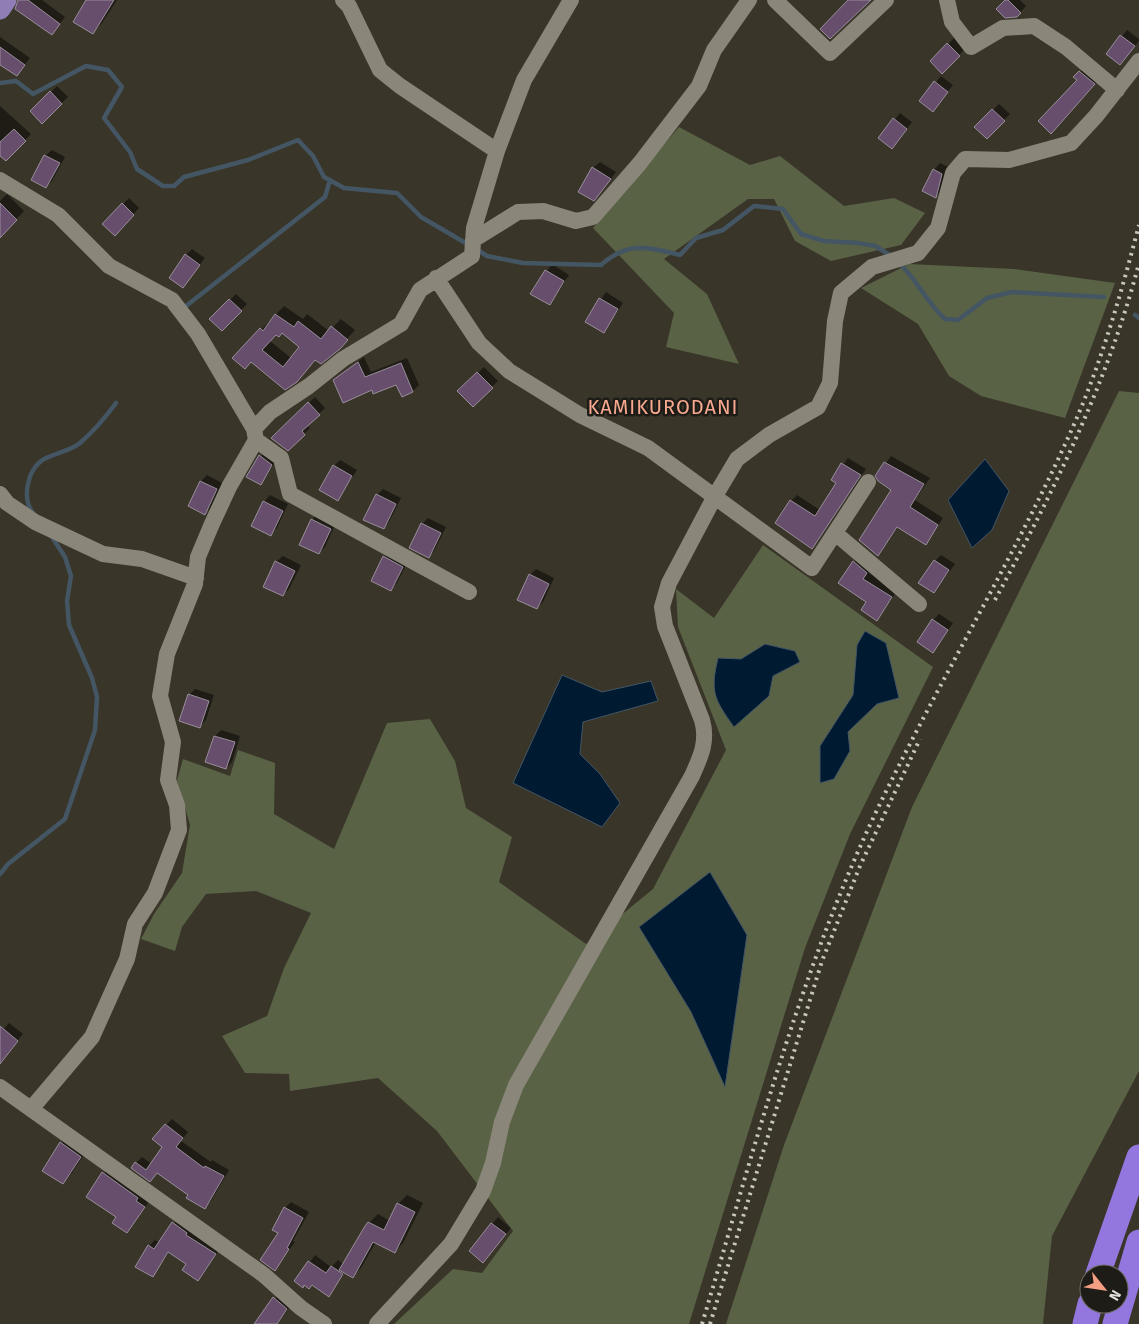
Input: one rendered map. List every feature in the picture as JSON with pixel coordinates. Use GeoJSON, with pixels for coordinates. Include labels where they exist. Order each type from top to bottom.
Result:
{"type":"FeatureCollection","features":[{"type":"Feature","properties":{"kind":"highway"},"geometry":{"type":"LineString","coordinates":[[1102,1264],[1139,1157]]}},
{"type":"Feature","properties":{"kind":"highway"},"geometry":{"type":"LineString","coordinates":[[1115,1324],[1139,1242]]}},
{"type":"Feature","properties":{"kind":"main road"},"geometry":{"type":"LineString","coordinates":[[0,9],[6,0]]}},
{"type":"Feature","properties":{"kind":"street"},"geometry":{"type":"LineString","coordinates":[[343,0],[349,6],[380,70],[400,86],[497,151]]}},
{"type":"Feature","properties":{"kind":"street"},"geometry":{"type":"LineString","coordinates":[[31,1110],[92,1037],[127,959],[135,924],[155,893],[179,830],[177,805],[168,780],[173,742],[160,696],[167,654],[196,578],[198,558],[229,487],[255,434],[270,412],[309,386],[344,359],[401,324],[420,290],[472,256],[474,228],[497,151],[524,80],[570,0]]}},
{"type":"Feature","properties":{"kind":"street"},"geometry":{"type":"LineString","coordinates":[[473,240],[518,212],[543,211],[576,222],[593,217],[640,163],[699,86],[714,50],[749,0]]}},
{"type":"Feature","properties":{"kind":"street"},"geometry":{"type":"LineString","coordinates":[[775,0],[830,53],[886,0]]}},
{"type":"Feature","properties":{"kind":"street"},"geometry":{"type":"LineString","coordinates":[[947,0],[952,22],[970,46],[1003,28],[1034,26],[1066,47],[1117,90]]}},
{"type":"Feature","properties":{"kind":"street"},"geometry":{"type":"LineString","coordinates":[[377,1324],[451,1244],[483,1191],[494,1163],[502,1122],[516,1085],[692,776],[703,751],[706,734],[665,626],[662,607],[669,583],[737,459],[769,436],[818,407],[830,383],[835,321],[840,292],[872,267],[918,253],[938,228],[953,173],[965,159],[1009,160],[1071,143],[1117,90],[1139,61]]}},
{"type":"Feature","properties":{"kind":"street"},"geometry":{"type":"LineString","coordinates":[[0,180],[58,215],[109,266],[172,300],[186,315],[255,434],[281,458],[290,494],[469,592]]}},
{"type":"Feature","properties":{"kind":"street"},"geometry":{"type":"LineString","coordinates":[[436,278],[479,342],[509,372],[580,415],[648,448],[812,568],[868,482]]}},
{"type":"Feature","properties":{"kind":"street"},"geometry":{"type":"LineString","coordinates":[[0,494],[7,503],[35,522],[104,554],[142,559],[196,578]]}},
{"type":"Feature","properties":{"kind":"street"},"geometry":{"type":"LineString","coordinates":[[835,533],[919,604]]}},
{"type":"Feature","properties":{"kind":"street"},"geometry":{"type":"LineString","coordinates":[[0,1087],[264,1275],[301,1308],[324,1324]]}},
{"type":"Feature","properties":{"kind":"green space"},"geometry":{"type":"Polygon","coordinates":[[[679,127],[750,165],[780,156],[844,206],[894,198],[925,213],[901,245],[831,261],[795,241],[774,199],[748,199],[664,259],[707,294],[739,364],[666,347],[674,313],[593,228],[679,127]]]}},
{"type":"Feature","properties":{"kind":"green space"},"geometry":{"type":"Polygon","coordinates":[[[909,264],[1014,269],[1115,283],[1065,418],[981,396],[949,376],[918,324],[861,288],[909,264]]]}},
{"type":"Feature","properties":{"kind":"green space"},"geometry":{"type":"Polygon","coordinates":[[[1119,391],[1139,393],[1139,1071],[1052,1236],[1043,1324],[726,1324],[784,1145],[912,807],[1119,391]]]}},
{"type":"Feature","properties":{"kind":"green space"},"geometry":{"type":"Polygon","coordinates":[[[763,545],[933,667],[850,834],[805,948],[689,1324],[394,1324],[453,1269],[482,1273],[513,1231],[437,1131],[378,1078],[290,1091],[289,1074],[245,1073],[222,1036],[267,1016],[284,968],[311,913],[256,891],[206,894],[182,927],[175,951],[141,939],[154,914],[182,873],[190,825],[177,780],[183,759],[230,776],[238,750],[275,763],[274,814],[334,849],[387,723],[430,719],[455,761],[466,808],[512,837],[499,882],[586,944],[653,889],[726,750],[678,627],[676,589],[714,618],[763,545]]]}},
{"type":"Feature","properties":{"kind":"water"},"geometry":{"type":"Polygon","coordinates":[[[985,459],[1009,491],[992,530],[972,548],[948,500],[985,459]]]}},
{"type":"Feature","properties":{"kind":"water"},"geometry":{"type":"Polygon","coordinates":[[[865,631],[886,643],[899,698],[877,704],[848,732],[850,751],[834,779],[820,783],[820,746],[853,695],[857,645],[865,631]]]}},
{"type":"Feature","properties":{"kind":"water"},"geometry":{"type":"Polygon","coordinates":[[[765,644],[795,651],[800,662],[773,676],[769,696],[734,727],[718,702],[714,687],[718,658],[741,659],[765,644]]]}},
{"type":"Feature","properties":{"kind":"water"},"geometry":{"type":"Polygon","coordinates":[[[562,675],[602,692],[651,681],[658,701],[583,722],[580,754],[600,774],[620,803],[602,827],[513,783],[562,675]]]}},
{"type":"Feature","properties":{"kind":"water"},"geometry":{"type":"Polygon","coordinates":[[[710,872],[747,935],[725,1087],[691,1012],[639,927],[710,872]]]}},
{"type":"Feature","properties":{"kind":"building"},"geometry":{"type":"Polygon","coordinates":[[[18,0],[28,0],[60,24],[52,35],[15,9],[18,0]]]}},
{"type":"Feature","properties":{"kind":"building"},"geometry":{"type":"Polygon","coordinates":[[[86,0],[114,0],[93,34],[73,22],[86,0]]]}},
{"type":"Feature","properties":{"kind":"building"},"geometry":{"type":"Polygon","coordinates":[[[848,0],[871,0],[830,39],[820,29],[848,0]]]}},
{"type":"Feature","properties":{"kind":"building"},"geometry":{"type":"Polygon","coordinates":[[[1005,0],[1008,0],[1021,13],[1017,17],[1005,18],[996,9],[1005,0]]]}},
{"type":"Feature","properties":{"kind":"building"},"geometry":{"type":"Polygon","coordinates":[[[1120,35],[1135,46],[1120,65],[1106,54],[1120,35]]]}},
{"type":"Feature","properties":{"kind":"building"},"geometry":{"type":"Polygon","coordinates":[[[947,43],[960,56],[942,74],[930,61],[947,43]]]}},
{"type":"Feature","properties":{"kind":"building"},"geometry":{"type":"Polygon","coordinates":[[[0,47],[25,65],[17,76],[0,65],[0,47]]]}},
{"type":"Feature","properties":{"kind":"building"},"geometry":{"type":"Polygon","coordinates":[[[1079,71],[1095,84],[1051,134],[1038,121],[1077,80],[1073,77],[1079,71]]]}},
{"type":"Feature","properties":{"kind":"building"},"geometry":{"type":"Polygon","coordinates":[[[934,81],[948,92],[933,112],[919,101],[934,81]]]}},
{"type":"Feature","properties":{"kind":"building"},"geometry":{"type":"Polygon","coordinates":[[[50,91],[62,104],[42,124],[30,111],[50,91]]]}},
{"type":"Feature","properties":{"kind":"building"},"geometry":{"type":"Polygon","coordinates":[[[992,109],[1005,121],[987,139],[974,127],[992,109]]]}},
{"type":"Feature","properties":{"kind":"building"},"geometry":{"type":"Polygon","coordinates":[[[893,118],[907,129],[892,149],[878,138],[893,118]]]}},
{"type":"Feature","properties":{"kind":"building"},"geometry":{"type":"Polygon","coordinates":[[[14,129],[26,141],[6,161],[0,156],[0,142],[14,129]]]}},
{"type":"Feature","properties":{"kind":"building"},"geometry":{"type":"Polygon","coordinates":[[[44,155],[60,163],[46,188],[31,180],[44,155]]]}},
{"type":"Feature","properties":{"kind":"building"},"geometry":{"type":"Polygon","coordinates":[[[592,167],[611,179],[594,201],[578,192],[592,167]]]}},
{"type":"Feature","properties":{"kind":"building"},"geometry":{"type":"Polygon","coordinates":[[[933,169],[942,174],[936,198],[922,191],[933,169]]]}},
{"type":"Feature","properties":{"kind":"building"},"geometry":{"type":"Polygon","coordinates":[[[0,203],[17,220],[0,238],[0,203]]]}},
{"type":"Feature","properties":{"kind":"building"},"geometry":{"type":"Polygon","coordinates":[[[122,203],[134,215],[115,236],[102,224],[122,203]]]}},
{"type":"Feature","properties":{"kind":"building"},"geometry":{"type":"Polygon","coordinates":[[[185,254],[200,265],[183,288],[169,278],[185,254]]]}},
{"type":"Feature","properties":{"kind":"building"},"geometry":{"type":"Polygon","coordinates":[[[545,270],[564,281],[550,305],[530,294],[545,270]]]}},
{"type":"Feature","properties":{"kind":"building"},"geometry":{"type":"Polygon","coordinates":[[[599,298],[618,309],[604,333],[585,322],[599,298]]]}},
{"type":"Feature","properties":{"kind":"building"},"geometry":{"type":"Polygon","coordinates":[[[229,299],[242,311],[222,331],[209,319],[229,299]]]}},
{"type":"Feature","properties":{"kind":"building"},"geometry":{"type":"Polygon","coordinates":[[[275,314],[294,327],[298,321],[321,339],[331,326],[348,340],[321,364],[315,360],[297,382],[285,390],[251,362],[245,369],[232,358],[260,328],[263,331],[275,314]],[[282,333],[279,337],[276,335],[262,350],[283,367],[299,347],[282,333]]]}},
{"type":"Feature","properties":{"kind":"building"},"geometry":{"type":"Polygon","coordinates":[[[358,362],[365,377],[401,363],[413,392],[402,397],[396,385],[373,394],[372,390],[343,403],[333,380],[358,362]]]}},
{"type":"Feature","properties":{"kind":"building"},"geometry":{"type":"Polygon","coordinates":[[[477,372],[493,388],[473,407],[457,391],[477,372]]]}},
{"type":"Feature","properties":{"kind":"building"},"geometry":{"type":"Polygon","coordinates":[[[308,402],[320,415],[302,431],[305,435],[288,451],[271,438],[308,402]]]}},
{"type":"Feature","properties":{"kind":"building"},"geometry":{"type":"Polygon","coordinates":[[[259,455],[272,465],[261,485],[246,477],[259,455]]]}},
{"type":"Feature","properties":{"kind":"building"},"geometry":{"type":"Polygon","coordinates":[[[884,462],[924,484],[910,507],[938,525],[926,545],[897,527],[878,556],[859,540],[891,490],[878,481],[875,476],[884,462]]]}},
{"type":"Feature","properties":{"kind":"building"},"geometry":{"type":"Polygon","coordinates":[[[841,463],[861,475],[812,549],[775,523],[790,500],[815,516],[836,483],[831,480],[841,463]]]}},
{"type":"Feature","properties":{"kind":"building"},"geometry":{"type":"Polygon","coordinates":[[[333,465],[352,476],[338,501],[319,490],[333,465]]]}},
{"type":"Feature","properties":{"kind":"building"},"geometry":{"type":"Polygon","coordinates":[[[200,481],[217,489],[205,515],[188,506],[200,481]]]}},
{"type":"Feature","properties":{"kind":"building"},"geometry":{"type":"Polygon","coordinates":[[[376,494],[396,504],[384,529],[363,520],[376,494]]]}},
{"type":"Feature","properties":{"kind":"building"},"geometry":{"type":"Polygon","coordinates":[[[263,501],[283,511],[271,536],[251,526],[263,501]]]}},
{"type":"Feature","properties":{"kind":"building"},"geometry":{"type":"Polygon","coordinates":[[[311,519],[331,529],[319,554],[299,545],[311,519]]]}},
{"type":"Feature","properties":{"kind":"building"},"geometry":{"type":"Polygon","coordinates":[[[421,523],[441,533],[429,558],[409,548],[421,523]]]}},
{"type":"Feature","properties":{"kind":"building"},"geometry":{"type":"Polygon","coordinates":[[[383,556],[403,567],[391,591],[371,581],[383,556]]]}},
{"type":"Feature","properties":{"kind":"building"},"geometry":{"type":"Polygon","coordinates":[[[934,560],[949,570],[934,593],[918,583],[934,560]]]}},
{"type":"Feature","properties":{"kind":"building"},"geometry":{"type":"Polygon","coordinates":[[[275,561],[295,571],[283,596],[263,587],[275,561]]]}},
{"type":"Feature","properties":{"kind":"building"},"geometry":{"type":"Polygon","coordinates":[[[853,561],[867,573],[863,579],[892,597],[877,621],[861,610],[866,602],[838,583],[853,561]]]}},
{"type":"Feature","properties":{"kind":"building"},"geometry":{"type":"Polygon","coordinates":[[[529,574],[549,584],[537,609],[517,600],[529,574]]]}},
{"type":"Feature","properties":{"kind":"building"},"geometry":{"type":"Polygon","coordinates":[[[932,619],[948,630],[933,653],[917,642],[932,619]]]}},
{"type":"Feature","properties":{"kind":"building"},"geometry":{"type":"Polygon","coordinates":[[[188,694],[209,701],[200,728],[179,721],[188,694]]]}},
{"type":"Feature","properties":{"kind":"building"},"geometry":{"type":"Polygon","coordinates":[[[214,736],[235,742],[226,769],[205,762],[214,736]]]}},
{"type":"Feature","properties":{"kind":"building"},"geometry":{"type":"Polygon","coordinates":[[[0,1026],[18,1041],[0,1064],[0,1026]]]}},
{"type":"Feature","properties":{"kind":"building"},"geometry":{"type":"Polygon","coordinates":[[[165,1124],[183,1138],[176,1147],[204,1168],[205,1166],[224,1176],[205,1209],[186,1198],[188,1195],[157,1173],[150,1182],[131,1168],[135,1162],[146,1170],[162,1147],[152,1139],[165,1124]]]}},
{"type":"Feature","properties":{"kind":"building"},"geometry":{"type":"Polygon","coordinates":[[[60,1142],[81,1157],[63,1184],[42,1171],[60,1142]]]}},
{"type":"Feature","properties":{"kind":"building"},"geometry":{"type":"Polygon","coordinates":[[[102,1172],[138,1198],[136,1201],[145,1207],[127,1233],[112,1223],[116,1217],[86,1197],[102,1172]]]}},
{"type":"Feature","properties":{"kind":"building"},"geometry":{"type":"Polygon","coordinates":[[[397,1203],[415,1212],[395,1253],[373,1242],[353,1278],[339,1270],[368,1222],[384,1230],[397,1203]]]}},
{"type":"Feature","properties":{"kind":"building"},"geometry":{"type":"Polygon","coordinates":[[[284,1207],[303,1218],[287,1248],[289,1249],[275,1271],[260,1260],[278,1233],[272,1230],[284,1207]]]}},
{"type":"Feature","properties":{"kind":"building"},"geometry":{"type":"Polygon","coordinates":[[[172,1222],[187,1233],[186,1235],[216,1254],[198,1281],[182,1270],[186,1264],[168,1252],[153,1277],[135,1267],[148,1245],[154,1249],[172,1222]]]}},
{"type":"Feature","properties":{"kind":"building"},"geometry":{"type":"Polygon","coordinates":[[[491,1223],[506,1234],[483,1263],[469,1251],[491,1223]]]}},
{"type":"Feature","properties":{"kind":"building"},"geometry":{"type":"Polygon","coordinates":[[[308,1261],[326,1273],[331,1266],[343,1274],[329,1297],[312,1285],[309,1289],[304,1285],[303,1288],[294,1281],[308,1261]]]}},
{"type":"Feature","properties":{"kind":"building"},"geometry":{"type":"Polygon","coordinates":[[[273,1297],[287,1309],[277,1324],[254,1324],[273,1297]]]}},
{"type":"Feature","properties":{"kind":"waterway"},"geometry":{"type":"LineString","coordinates":[[0,83],[16,81],[33,94],[86,66],[108,70],[122,87],[104,118],[130,152],[137,169],[163,186],[174,186],[184,177],[248,160],[298,140],[313,156],[324,177],[344,188],[397,193],[421,217],[469,245]]}},
{"type":"Feature","properties":{"kind":"waterway"},"geometry":{"type":"LineString","coordinates":[[186,306],[325,197],[330,180]]}},
{"type":"Feature","properties":{"kind":"waterway"},"geometry":{"type":"LineString","coordinates":[[476,249],[487,256],[523,263],[601,265],[620,252],[638,248],[648,248],[680,255],[696,238],[723,230],[754,206],[783,209],[801,234],[824,241],[875,246],[893,257]]}},
{"type":"Feature","properties":{"kind":"waterway"},"geometry":{"type":"LineString","coordinates":[[898,262],[945,319],[958,320],[987,298],[1012,292],[1104,297]]}},
{"type":"Feature","properties":{"kind":"waterway"},"geometry":{"type":"LineString","coordinates":[[1135,315],[1139,318]]}},
{"type":"Feature","properties":{"kind":"waterway"},"geometry":{"type":"LineString","coordinates":[[33,513],[27,493],[29,479],[36,466],[46,458],[80,443],[116,403]]}},
{"type":"Feature","properties":{"kind":"waterway"},"geometry":{"type":"LineString","coordinates":[[0,874],[8,864],[65,819],[95,730],[97,697],[92,678],[69,625],[67,601],[71,576],[65,557],[52,537]]}},
{"type":"Feature","properties":{"kind":"railway"},"geometry":{"type":"LineString","coordinates":[[702,1324],[797,1010],[843,887],[893,777],[998,579],[1072,429],[1110,328],[1139,225]]}},
{"type":"Feature","properties":{"kind":"railway"},"geometry":{"type":"LineString","coordinates":[[995,600],[1038,519],[1077,436],[1112,351],[1139,263]]}},
{"type":"Feature","properties":{"kind":"railway"},"geometry":{"type":"LineString","coordinates":[[710,1324],[822,961],[860,866],[920,739]]}},
{"type":"Feature","properties":{"kind":"district","name":"KAMIKURODANI"},"geometry":{"type":"Point","coordinates":[663,407]}}]}
